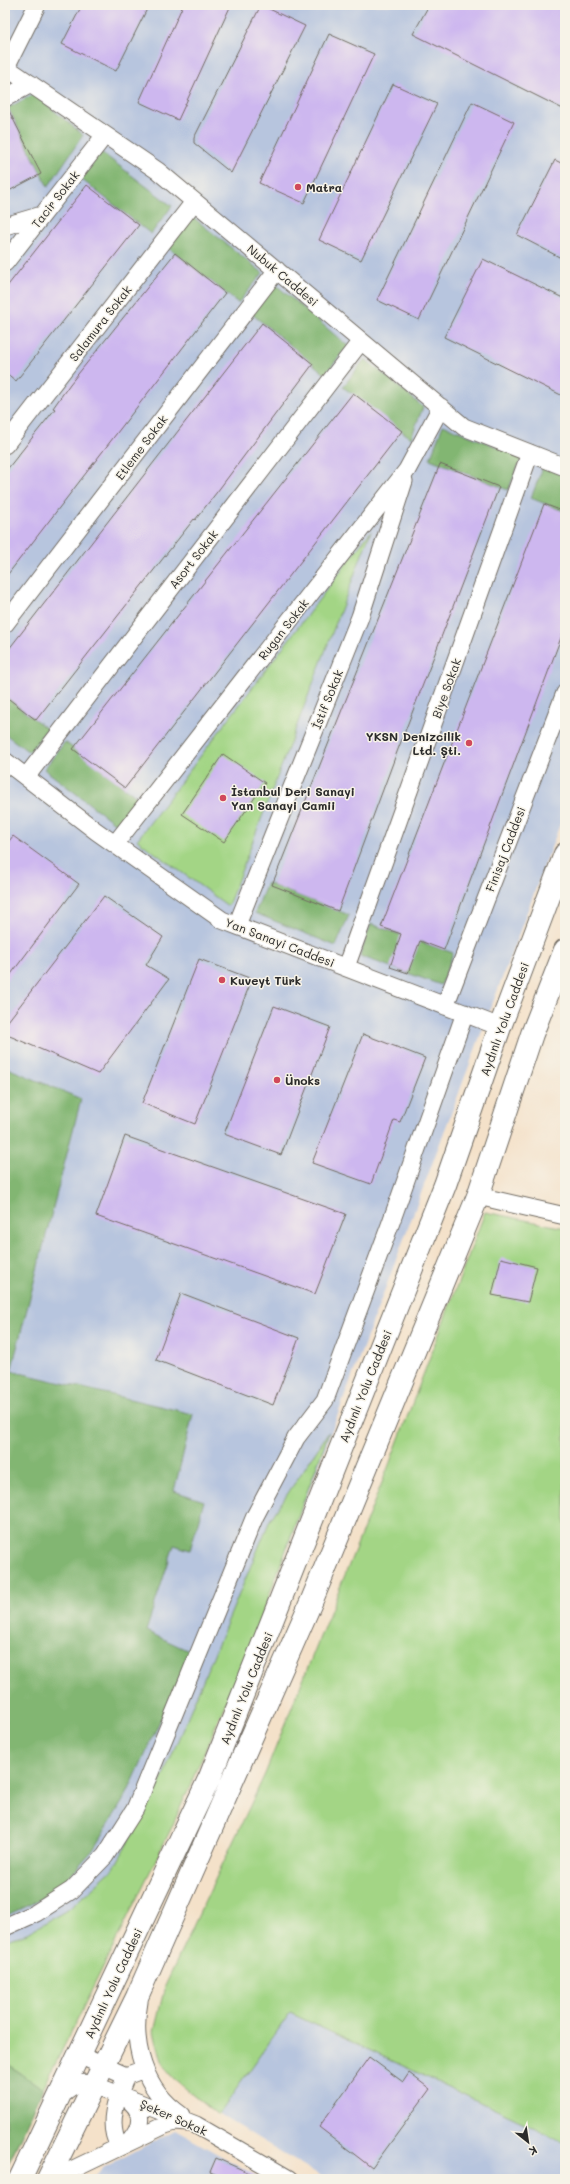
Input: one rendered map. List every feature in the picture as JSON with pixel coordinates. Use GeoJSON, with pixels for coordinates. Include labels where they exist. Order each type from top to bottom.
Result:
{"type":"FeatureCollection","features":[{"type":"Feature","properties":{"kind":"main road","name":"Aydınlı Yolu Caddesi"},"geometry":{"type":"LineString","coordinates":[[20,2179],[210,1777],[445,1185],[500,1027],[565,854]]}},
{"type":"Feature","properties":{"kind":"main road","name":"Aydınlı Yolu Caddesi"},"geometry":{"type":"LineString","coordinates":[[48,2179],[143,1985],[312,1600],[478,1196],[532,1034],[565,950]]}},
{"type":"Feature","properties":{"kind":"main road"},"geometry":{"type":"LineString","coordinates":[[445,1185],[478,1196]]}},
{"type":"Feature","properties":{"kind":"street"},"geometry":{"type":"LineString","coordinates":[[6,68],[37,5]]}},
{"type":"Feature","properties":{"kind":"street","name":"Nubuk Caddesi"},"geometry":{"type":"LineString","coordinates":[[6,68],[158,171],[464,427],[565,467]]}},
{"type":"Feature","properties":{"kind":"street"},"geometry":{"type":"LineString","coordinates":[[5,98],[31,84]]}},
{"type":"Feature","properties":{"kind":"street","name":"Tacir Sokak"},"geometry":{"type":"LineString","coordinates":[[5,263],[105,135]]}},
{"type":"Feature","properties":{"kind":"street","name":"Salamura Sokak"},"geometry":{"type":"LineString","coordinates":[[5,445],[194,202]]}},
{"type":"Feature","properties":{"kind":"street"},"geometry":{"type":"LineString","coordinates":[[5,226],[42,215]]}},
{"type":"Feature","properties":{"kind":"street","name":"Etleme Sokak"},"geometry":{"type":"LineString","coordinates":[[5,624],[277,270]]}},
{"type":"Feature","properties":{"kind":"street","name":"Asort Sokak"},"geometry":{"type":"LineString","coordinates":[[26,777],[361,341]]}},
{"type":"Feature","properties":{"kind":"street","name":"Rugan Sokak"},"geometry":{"type":"LineString","coordinates":[[115,844],[407,470],[441,408]]}},
{"type":"Feature","properties":{"kind":"street","name":"Biye Sokak"},"geometry":{"type":"LineString","coordinates":[[346,968],[530,453]]}},
{"type":"Feature","properties":{"kind":"street","name":"İstif Sokak"},"geometry":{"type":"LineString","coordinates":[[237,925],[360,617],[407,470]]}},
{"type":"Feature","properties":{"kind":"street","name":"Finisaj Caddesi"},"geometry":{"type":"LineString","coordinates":[[446,1006],[565,693]]}},
{"type":"Feature","properties":{"kind":"street","name":"Yan Sanayi Caddesi"},"geometry":{"type":"LineString","coordinates":[[5,761],[115,844],[222,920],[500,1027]]}},
{"type":"Feature","properties":{"kind":"street"},"geometry":{"type":"LineString","coordinates":[[5,1927],[36,1913],[72,1890],[105,1856],[135,1809],[255,1516],[296,1438],[325,1400],[390,1225],[465,1013]]}},
{"type":"Feature","properties":{"kind":"street"},"geometry":{"type":"LineString","coordinates":[[478,1196],[565,1216]]}},
{"type":"Feature","properties":{"kind":"street"},"geometry":{"type":"LineString","coordinates":[[143,1985],[136,2031],[136,2043],[144,2069],[151,2082],[168,2104],[196,2124]]}},
{"type":"Feature","properties":{"kind":"street"},"geometry":{"type":"LineString","coordinates":[[79,2055],[99,2075],[126,2076],[144,2069]]}},
{"type":"Feature","properties":{"kind":"street","name":"Şeker Sokak"},"geometry":{"type":"LineString","coordinates":[[58,2101],[71,2086],[99,2075],[119,2094],[196,2124],[289,2179]]}},
{"type":"Feature","properties":{"kind":"street"},"geometry":{"type":"LineString","coordinates":[[125,2143],[114,2137],[114,2104],[126,2076]]}},
{"type":"Feature","properties":{"kind":"street"},"geometry":{"type":"LineString","coordinates":[[119,2094],[138,2109],[140,2117],[140,2126],[125,2143]]}},
{"type":"Feature","properties":{"kind":"street"},"geometry":{"type":"LineString","coordinates":[[53,2179],[165,2125],[183,2122],[196,2124]]}},
{"type":"Feature","properties":{"kind":"shaded area"},"geometry":{"type":"Polygon","coordinates":[[[5,5],[565,5],[565,811],[254,1637],[5,2171],[5,5]]]}},
{"type":"Feature","properties":{"kind":"shaded area"},"geometry":{"type":"Polygon","coordinates":[[[289,2013],[565,2142],[565,2179],[326,2179],[218,2114],[289,2013]]]}},
{"type":"Feature","properties":{"kind":"shaded area"},"geometry":{"type":"Polygon","coordinates":[[[175,2130],[262,2179],[94,2179],[101,2169],[175,2130]]]}},
{"type":"Feature","properties":{"kind":"green space"},"geometry":{"type":"Polygon","coordinates":[[[34,94],[83,135],[48,187],[8,108],[34,94]]]}},
{"type":"Feature","properties":{"kind":"green space"},"geometry":{"type":"Polygon","coordinates":[[[101,152],[172,206],[151,234],[81,179],[101,152]]]}},
{"type":"Feature","properties":{"kind":"green space"},"geometry":{"type":"Polygon","coordinates":[[[190,215],[263,273],[238,303],[165,245],[190,215]]]}},
{"type":"Feature","properties":{"kind":"green space"},"geometry":{"type":"Polygon","coordinates":[[[276,285],[348,346],[325,374],[252,314],[276,285]]]}},
{"type":"Feature","properties":{"kind":"green space"},"geometry":{"type":"Polygon","coordinates":[[[365,359],[423,407],[411,438],[343,387],[365,359]]]}},
{"type":"Feature","properties":{"kind":"green space"},"geometry":{"type":"Polygon","coordinates":[[[443,425],[522,457],[508,490],[430,459],[443,425]]]}},
{"type":"Feature","properties":{"kind":"green space"},"geometry":{"type":"Polygon","coordinates":[[[543,467],[565,476],[565,512],[531,498],[543,467]]]}},
{"type":"Feature","properties":{"kind":"green space"},"geometry":{"type":"Polygon","coordinates":[[[371,531],[228,906],[137,840],[371,531]]]}},
{"type":"Feature","properties":{"kind":"green space"},"geometry":{"type":"Polygon","coordinates":[[[5,696],[47,729],[29,752],[5,734],[5,696]]]}},
{"type":"Feature","properties":{"kind":"green space"},"geometry":{"type":"Polygon","coordinates":[[[65,742],[138,798],[117,825],[44,769],[65,742]]]}},
{"type":"Feature","properties":{"kind":"green space"},"geometry":{"type":"Polygon","coordinates":[[[267,883],[349,915],[336,946],[255,913],[267,883]]]}},
{"type":"Feature","properties":{"kind":"green space"},"geometry":{"type":"Polygon","coordinates":[[[371,924],[453,953],[441,985],[360,956],[371,924]]]}},
{"type":"Feature","properties":{"kind":"green space"},"geometry":{"type":"Polygon","coordinates":[[[5,1067],[81,1099],[11,1371],[193,1414],[174,1491],[204,1501],[190,1550],[174,1545],[146,1631],[191,1652],[127,1794],[93,1850],[62,1884],[31,1904],[5,1916],[5,1067]]]}},
{"type":"Feature","properties":{"kind":"green space"},"geometry":{"type":"Polygon","coordinates":[[[485,1212],[565,1228],[565,2142],[290,2013],[218,2115],[173,2078],[163,2066],[154,2032],[165,1986],[265,1774],[387,1470],[485,1212]]]}},
{"type":"Feature","properties":{"kind":"green space"},"geometry":{"type":"Polygon","coordinates":[[[329,1432],[254,1637],[172,1827],[43,2089],[5,2062],[5,1941],[27,1933],[69,1909],[114,1868],[158,1788],[270,1520],[329,1432]]]}},
{"type":"Feature","properties":{"kind":"green space"},"geometry":{"type":"Polygon","coordinates":[[[5,2062],[43,2089],[5,2171],[5,2062]]]}},
{"type":"Feature","properties":{"kind":"building"},"geometry":{"type":"Polygon","coordinates":[[[82,5],[149,5],[116,71],[62,44],[82,5]]]}},
{"type":"Feature","properties":{"kind":"building"},"geometry":{"type":"Polygon","coordinates":[[[183,5],[231,5],[178,120],[139,102],[183,5]]]}},
{"type":"Feature","properties":{"kind":"building"},"geometry":{"type":"Polygon","coordinates":[[[261,5],[305,26],[231,173],[194,143],[194,138],[261,5]]]}},
{"type":"Feature","properties":{"kind":"building"},"geometry":{"type":"Polygon","coordinates":[[[429,5],[565,5],[565,110],[413,34],[429,5]]]}},
{"type":"Feature","properties":{"kind":"building"},"geometry":{"type":"Polygon","coordinates":[[[329,34],[374,54],[304,203],[259,183],[329,34]]]}},
{"type":"Feature","properties":{"kind":"building"},"geometry":{"type":"Polygon","coordinates":[[[393,84],[437,104],[361,260],[319,240],[393,84]]]}},
{"type":"Feature","properties":{"kind":"building"},"geometry":{"type":"Polygon","coordinates":[[[472,102],[514,122],[419,320],[377,300],[472,102]]]}},
{"type":"Feature","properties":{"kind":"building"},"geometry":{"type":"Polygon","coordinates":[[[7,107],[41,174],[5,193],[5,108],[7,107]]]}},
{"type":"Feature","properties":{"kind":"building"},"geometry":{"type":"Polygon","coordinates":[[[555,160],[565,165],[565,260],[517,235],[555,160]]]}},
{"type":"Feature","properties":{"kind":"building"},"geometry":{"type":"Polygon","coordinates":[[[87,185],[139,225],[16,381],[5,372],[5,289],[87,185]]]}},
{"type":"Feature","properties":{"kind":"building"},"geometry":{"type":"Polygon","coordinates":[[[175,253],[225,293],[5,578],[5,472],[55,409],[53,408],[70,384],[175,253]]]}},
{"type":"Feature","properties":{"kind":"building"},"geometry":{"type":"Polygon","coordinates":[[[483,259],[565,299],[565,397],[444,337],[483,259]]]}},
{"type":"Feature","properties":{"kind":"building"},"geometry":{"type":"Polygon","coordinates":[[[262,323],[313,364],[217,492],[195,520],[194,519],[36,720],[5,696],[5,654],[262,323]]]}},
{"type":"Feature","properties":{"kind":"building"},"geometry":{"type":"Polygon","coordinates":[[[353,393],[402,431],[125,788],[73,749],[353,393]]]}},
{"type":"Feature","properties":{"kind":"building"},"geometry":{"type":"Polygon","coordinates":[[[440,464],[499,487],[397,752],[338,911],[272,885],[440,464]]]}},
{"type":"Feature","properties":{"kind":"building"},"geometry":{"type":"Polygon","coordinates":[[[544,504],[565,512],[565,627],[444,950],[420,941],[408,973],[390,967],[401,934],[381,927],[544,504]]]}},
{"type":"Feature","properties":{"kind":"building","name":"İstanbul Deri Sanayi Yan Sanayi Camii"},"geometry":{"type":"Polygon","coordinates":[[[223,754],[265,783],[224,842],[182,814],[223,754]]]}},
{"type":"Feature","properties":{"kind":"building"},"geometry":{"type":"Polygon","coordinates":[[[13,836],[79,884],[5,982],[5,846],[13,836]]]}},
{"type":"Feature","properties":{"kind":"building"},"geometry":{"type":"Polygon","coordinates":[[[104,896],[163,937],[146,965],[169,979],[98,1074],[5,1034],[5,1025],[104,896]]]}},
{"type":"Feature","properties":{"kind":"building"},"geometry":{"type":"Polygon","coordinates":[[[199,959],[252,979],[195,1124],[142,1103],[199,959]]]}},
{"type":"Feature","properties":{"kind":"building","name":"Ünoks"},"geometry":{"type":"Polygon","coordinates":[[[274,1006],[330,1027],[281,1155],[224,1134],[274,1006]]]}},
{"type":"Feature","properties":{"kind":"building"},"geometry":{"type":"Polygon","coordinates":[[[363,1034],[425,1058],[400,1122],[394,1120],[371,1184],[312,1163],[363,1034]]]}},
{"type":"Feature","properties":{"kind":"building"},"geometry":{"type":"Polygon","coordinates":[[[125,1136],[346,1214],[315,1294],[96,1216],[125,1136]]]}},
{"type":"Feature","properties":{"kind":"building"},"geometry":{"type":"Polygon","coordinates":[[[501,1258],[537,1267],[528,1302],[492,1295],[501,1258]]]}},
{"type":"Feature","properties":{"kind":"building"},"geometry":{"type":"Polygon","coordinates":[[[181,1293],[299,1338],[273,1405],[156,1360],[181,1293]]]}},
{"type":"Feature","properties":{"kind":"building"},"geometry":{"type":"Polygon","coordinates":[[[369,2057],[403,2082],[409,2073],[430,2089],[372,2168],[319,2127],[369,2057]]]}},
{"type":"Feature","properties":{"kind":"building"},"geometry":{"type":"Polygon","coordinates":[[[216,2158],[263,2179],[226,2179],[210,2172],[216,2158]]]}},
{"type":"Feature","properties":{"kind":"place","name":"Matra"},"geometry":{"type":"Point","coordinates":[298,187]}},
{"type":"Feature","properties":{"kind":"place","name":"YKSN Denizcilik Ltd. Şti."},"geometry":{"type":"Point","coordinates":[469,743]}},
{"type":"Feature","properties":{"kind":"place","name":"İstanbul Deri Sanayi Yan Sanayi Camii"},"geometry":{"type":"Point","coordinates":[223,798]}},
{"type":"Feature","properties":{"kind":"place","name":"Kuveyt Türk"},"geometry":{"type":"Point","coordinates":[222,980]}},
{"type":"Feature","properties":{"kind":"place","name":"Ünoks"},"geometry":{"type":"Point","coordinates":[277,1080]}}]}
